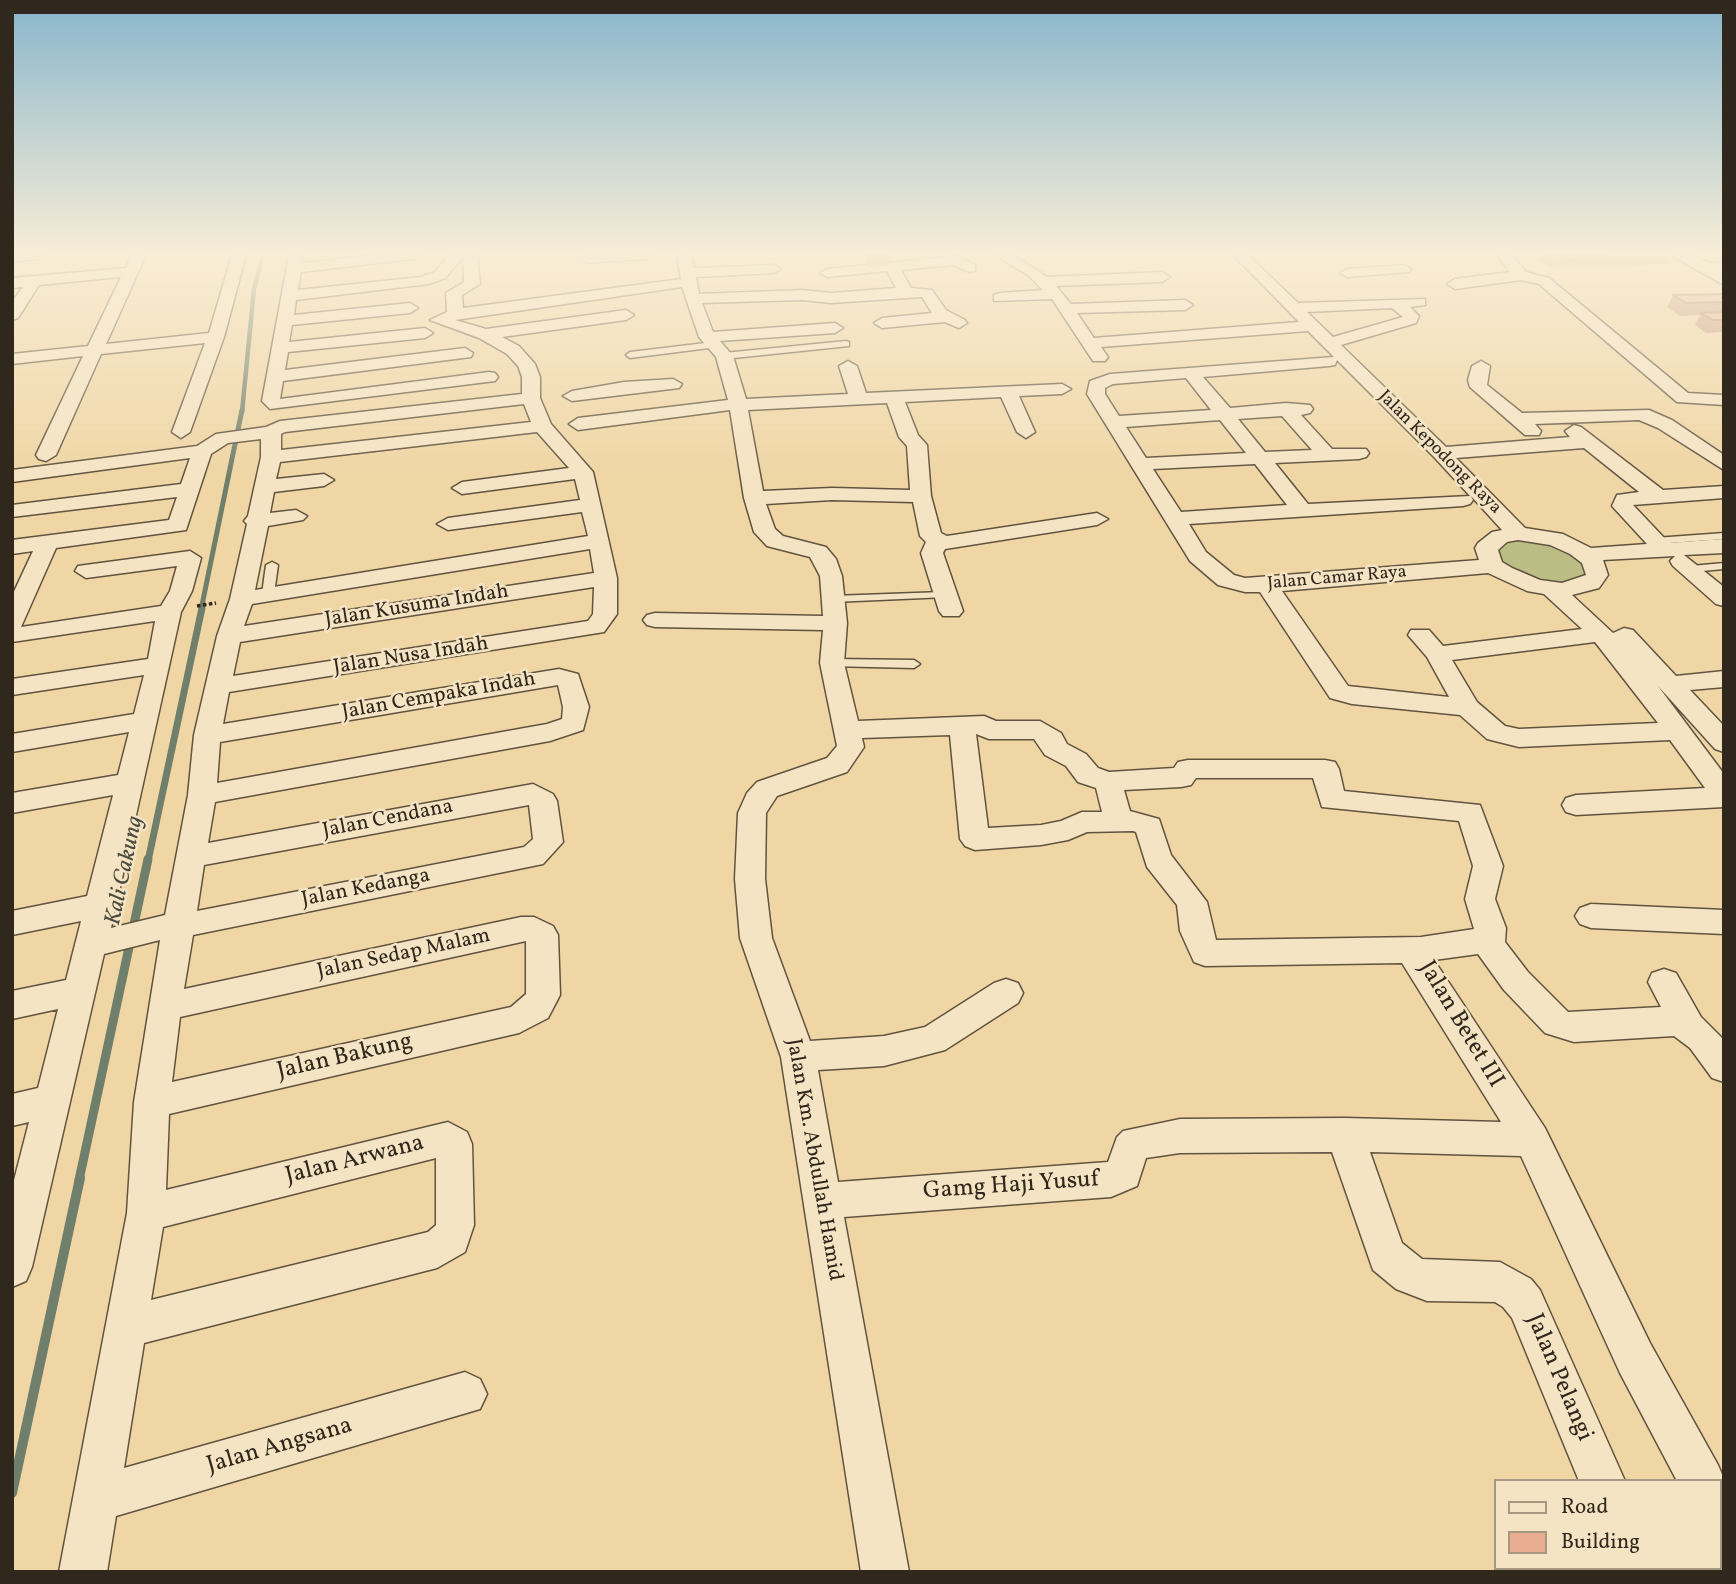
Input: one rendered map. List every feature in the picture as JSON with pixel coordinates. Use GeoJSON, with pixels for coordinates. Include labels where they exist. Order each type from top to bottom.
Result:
{"type":"FeatureCollection","features":[{"type":"Feature","properties":{"kind":"street"},"geometry":{"type":"LineString","coordinates":[[46,455],[102,349],[110,329]]}},
{"type":"Feature","properties":{"kind":"street"},"geometry":{"type":"LineString","coordinates":[[181,432],[218,329]]}},
{"type":"Feature","properties":{"kind":"street"},"geometry":{"type":"LineString","coordinates":[[283,329],[271,401],[282,406],[489,377]]}},
{"type":"Feature","properties":{"kind":"street"},"geometry":{"type":"LineString","coordinates":[[468,329],[485,334],[513,350],[526,364],[531,377],[531,398],[542,426],[583,472],[606,578]]}},
{"type":"Feature","properties":{"kind":"street"},"geometry":{"type":"LineString","coordinates":[[485,334],[523,329]]}},
{"type":"Feature","properties":{"kind":"street"},"geometry":{"type":"LineString","coordinates":[[708,329],[738,404],[754,498],[768,537],[811,547],[825,559],[834,611],[832,663],[849,730],[963,726],[1040,730],[1052,739],[1055,749],[1076,760],[1088,775],[1108,782],[1156,777],[1181,778],[1188,769],[1325,769],[1332,800],[1470,812],[1488,866],[1480,899],[1490,928],[1489,945],[1516,981],[1557,1023],[1574,1028],[1656,1021],[1689,1027]]}},
{"type":"Feature","properties":{"kind":"street"},"geometry":{"type":"LineString","coordinates":[[715,346],[829,329]]}},
{"type":"Feature","properties":{"kind":"street"},"geometry":{"type":"LineString","coordinates":[[1081,329],[1110,379],[1191,373],[1329,352],[1387,329]]}},
{"type":"Feature","properties":{"kind":"street"},"geometry":{"type":"LineString","coordinates":[[1209,329],[1213,333]]}},
{"type":"Feature","properties":{"kind":"street"},"geometry":{"type":"LineString","coordinates":[[1090,342],[1275,329]]}},
{"type":"Feature","properties":{"kind":"street","name":"Jalan Kepodong Raya"},"geometry":{"type":"LineString","coordinates":[[1306,329],[1463,500],[1509,535]]}},
{"type":"Feature","properties":{"kind":"street"},"geometry":{"type":"LineString","coordinates":[[1601,329],[1684,398],[1724,400]]}},
{"type":"Feature","properties":{"kind":"street"},"geometry":{"type":"LineString","coordinates":[[279,348],[425,333]]}},
{"type":"Feature","properties":{"kind":"street"},"geometry":{"type":"LineString","coordinates":[[12,359],[216,336]]}},
{"type":"Feature","properties":{"kind":"street","name":"Jalan Kepodong Raya"},"geometry":{"type":"LineString","coordinates":[[1329,352],[1441,453],[1509,535]]}},
{"type":"Feature","properties":{"kind":"street"},"geometry":{"type":"LineString","coordinates":[[275,377],[465,353]]}},
{"type":"Feature","properties":{"kind":"street"},"geometry":{"type":"LineString","coordinates":[[848,366],[859,401]]}},
{"type":"Feature","properties":{"kind":"street"},"geometry":{"type":"LineString","coordinates":[[1481,366],[1477,380],[1479,387],[1520,419],[1547,445]]}},
{"type":"Feature","properties":{"kind":"street"},"geometry":{"type":"LineString","coordinates":[[1191,373],[1303,511]]}},
{"type":"Feature","properties":{"kind":"street","name":"Jalan Camar Raya"},"geometry":{"type":"LineString","coordinates":[[1110,379],[1096,385],[1096,394],[1112,422],[1198,556],[1226,580],[1245,585],[1267,585],[1492,566]]}},
{"type":"Feature","properties":{"kind":"street"},"geometry":{"type":"LineString","coordinates":[[572,396],[624,387],[673,384]]}},
{"type":"Feature","properties":{"kind":"street"},"geometry":{"type":"LineString","coordinates":[[624,387],[631,416]]}},
{"type":"Feature","properties":{"kind":"street"},"geometry":{"type":"LineString","coordinates":[[578,424],[738,404],[859,401],[1062,389]]}},
{"type":"Feature","properties":{"kind":"street"},"geometry":{"type":"LineString","coordinates":[[1008,392],[1026,432]]}},
{"type":"Feature","properties":{"kind":"street"},"geometry":{"type":"LineString","coordinates":[[12,476],[202,450],[223,438],[266,433],[280,427],[531,398]]}},
{"type":"Feature","properties":{"kind":"street"},"geometry":{"type":"LineString","coordinates":[[895,398],[909,438],[917,445],[921,497],[930,536],[937,542],[966,541],[1097,519]]}},
{"type":"Feature","properties":{"kind":"street"},"geometry":{"type":"LineString","coordinates":[[1112,422],[1295,409],[1327,455]]}},
{"type":"Feature","properties":{"kind":"street"},"geometry":{"type":"LineString","coordinates":[[1520,419],[1642,414],[1665,424],[1724,464]]}},
{"type":"Feature","properties":{"kind":"street"},"geometry":{"type":"LineString","coordinates":[[1559,417],[1586,442],[1658,497]]}},
{"type":"Feature","properties":{"kind":"street"},"geometry":{"type":"LineString","coordinates":[[271,457],[542,426]]}},
{"type":"Feature","properties":{"kind":"street"},"geometry":{"type":"LineString","coordinates":[[83,1572],[146,1213],[152,1102],[177,1004],[172,926],[191,857],[202,795],[207,735],[229,636],[243,598],[256,521],[271,457],[266,433]]}},
{"type":"Feature","properties":{"kind":"street"},"geometry":{"type":"LineString","coordinates":[[1441,453],[1586,442]]}},
{"type":"Feature","properties":{"kind":"street"},"geometry":{"type":"LineString","coordinates":[[12,547],[171,527],[181,520],[202,450]]}},
{"type":"Feature","properties":{"kind":"street"},"geometry":{"type":"LineString","coordinates":[[1139,464],[1359,453]]}},
{"type":"Feature","properties":{"kind":"street"},"geometry":{"type":"LineString","coordinates":[[462,488],[583,472]]}},
{"type":"Feature","properties":{"kind":"street"},"geometry":{"type":"LineString","coordinates":[[264,487],[324,480]]}},
{"type":"Feature","properties":{"kind":"street"},"geometry":{"type":"LineString","coordinates":[[12,510],[191,489]]}},
{"type":"Feature","properties":{"kind":"street"},"geometry":{"type":"LineString","coordinates":[[1724,492],[1621,502],[1673,555],[1724,598]]}},
{"type":"Feature","properties":{"kind":"street"},"geometry":{"type":"LineString","coordinates":[[754,498],[832,494],[921,497]]}},
{"type":"Feature","properties":{"kind":"street"},"geometry":{"type":"LineString","coordinates":[[1175,519],[1463,500]]}},
{"type":"Feature","properties":{"kind":"street"},"geometry":{"type":"LineString","coordinates":[[448,524],[591,505]]}},
{"type":"Feature","properties":{"kind":"street"},"geometry":{"type":"LineString","coordinates":[[256,521],[296,516]]}},
{"type":"Feature","properties":{"kind":"street"},"geometry":{"type":"LineString","coordinates":[[1591,560],[1597,575],[1591,583],[1565,589],[1518,581],[1492,566],[1486,548],[1509,535],[1555,539],[1591,560],[1673,555],[1724,557]]}},
{"type":"Feature","properties":{"kind":"street"},"geometry":{"type":"LineString","coordinates":[[243,598],[600,541]]}},
{"type":"Feature","properties":{"kind":"street"},"geometry":{"type":"LineString","coordinates":[[12,622],[21,587],[48,542]]}},
{"type":"Feature","properties":{"kind":"street"},"geometry":{"type":"LineString","coordinates":[[937,542],[932,553],[947,603]]}},
{"type":"Feature","properties":{"kind":"street"},"geometry":{"type":"LineString","coordinates":[[1673,555],[1724,546]]}},
{"type":"Feature","properties":{"kind":"street"},"geometry":{"type":"LineString","coordinates":[[12,1267],[19,1221],[78,991],[101,942],[99,905],[159,665],[181,601],[190,558],[86,570]]}},
{"type":"Feature","properties":{"kind":"street","name":"Jalan Nusa Indah"},"geometry":{"type":"LineString","coordinates":[[218,686],[588,630],[601,622],[605,614],[606,578]]}},
{"type":"Feature","properties":{"kind":"street","name":"Jalan Kusuma Indah"},"geometry":{"type":"LineString","coordinates":[[229,636],[606,578]]}},
{"type":"Feature","properties":{"kind":"street"},"geometry":{"type":"LineString","coordinates":[[1267,585],[1339,692],[1475,716]]}},
{"type":"Feature","properties":{"kind":"street"},"geometry":{"type":"LineString","coordinates":[[1565,589],[1678,731],[1724,796]]}},
{"type":"Feature","properties":{"kind":"street"},"geometry":{"type":"LineString","coordinates":[[1565,589],[1672,684],[1724,743]]}},
{"type":"Feature","properties":{"kind":"street"},"geometry":{"type":"LineString","coordinates":[[65,608],[181,601]]}},
{"type":"Feature","properties":{"kind":"street"},"geometry":{"type":"LineString","coordinates":[[12,635],[181,601]]}},
{"type":"Feature","properties":{"kind":"street"},"geometry":{"type":"LineString","coordinates":[[655,620],[834,611]]}},
{"type":"Feature","properties":{"kind":"street"},"geometry":{"type":"LineString","coordinates":[[1437,654],[1601,634]]}},
{"type":"Feature","properties":{"kind":"street"},"geometry":{"type":"LineString","coordinates":[[1420,635],[1437,654],[1475,716],[1496,733],[1519,738],[1678,731]]}},
{"type":"Feature","properties":{"kind":"street"},"geometry":{"type":"LineString","coordinates":[[12,687],[159,665]]}},
{"type":"Feature","properties":{"kind":"street","name":"Jalan Cempaka Indah"},"geometry":{"type":"LineString","coordinates":[[202,795],[520,738],[574,724],[576,707],[566,677],[207,735]]}},
{"type":"Feature","properties":{"kind":"street"},"geometry":{"type":"LineString","coordinates":[[1672,684],[1724,679]]}},
{"type":"Feature","properties":{"kind":"street"},"geometry":{"type":"LineString","coordinates":[[12,743],[145,721]]}},
{"type":"Feature","properties":{"kind":"street"},"geometry":{"type":"LineString","coordinates":[[963,726],[964,761],[970,774],[975,839],[1041,835],[1068,830],[1082,822],[1134,821],[1149,826],[1157,859],[1192,902],[1196,931],[1205,953],[1421,950]]}},
{"type":"Feature","properties":{"kind":"street","name":"Jalan Km. Abdullah Hamid"},"geometry":{"type":"LineString","coordinates":[[849,730],[851,747],[837,765],[767,789],[757,800],[752,813],[750,879],[756,939],[798,1057],[885,1572]]}},
{"type":"Feature","properties":{"kind":"street"},"geometry":{"type":"LineString","coordinates":[[1108,782],[1119,822]]}},
{"type":"Feature","properties":{"kind":"street"},"geometry":{"type":"LineString","coordinates":[[12,803],[130,783]]}},
{"type":"Feature","properties":{"kind":"street","name":"Jalan Cendana"},"geometry":{"type":"LineString","coordinates":[[191,857],[533,794],[543,801],[548,842]]}},
{"type":"Feature","properties":{"kind":"street"},"geometry":{"type":"LineString","coordinates":[[1576,805],[1724,796]]}},
{"type":"Feature","properties":{"kind":"street","name":"Jalan Kedanga"},"geometry":{"type":"LineString","coordinates":[[101,942],[533,856],[548,842]]}},
{"type":"Feature","properties":{"kind":"street"},"geometry":{"type":"LineString","coordinates":[[12,923],[99,905]]}},
{"type":"Feature","properties":{"kind":"street"},"geometry":{"type":"LineString","coordinates":[[1591,916],[1724,922]]}},
{"type":"Feature","properties":{"kind":"street","name":"Jalan Sedap Malam"},"geometry":{"type":"LineString","coordinates":[[177,1004],[529,928],[542,935],[544,995],[536,1009]]}},
{"type":"Feature","properties":{"kind":"street","name":"Jalan Betet III"},"geometry":{"type":"LineString","coordinates":[[1489,945],[1478,941],[1421,950],[1415,957],[1422,972],[1532,1140]]}},
{"type":"Feature","properties":{"kind":"street"},"geometry":{"type":"LineString","coordinates":[[1664,982],[1689,1027],[1702,1038],[1724,1067]]}},
{"type":"Feature","properties":{"kind":"street"},"geometry":{"type":"LineString","coordinates":[[12,1005],[78,991]]}},
{"type":"Feature","properties":{"kind":"street"},"geometry":{"type":"LineString","coordinates":[[798,1057],[884,1051],[933,1040],[1006,993]]}},
{"type":"Feature","properties":{"kind":"street","name":"Jalan Bakung"},"geometry":{"type":"LineString","coordinates":[[152,1102],[519,1019],[536,1009]]}},
{"type":"Feature","properties":{"kind":"street"},"geometry":{"type":"LineString","coordinates":[[12,1110],[51,1101]]}},
{"type":"Feature","properties":{"kind":"street"},"geometry":{"type":"LineString","coordinates":[[1345,1135],[1532,1140],[1635,1358],[1701,1479]]}},
{"type":"Feature","properties":{"kind":"street","name":"Gamg Haji Yusuf"},"geometry":{"type":"LineString","coordinates":[[822,1201],[1111,1179],[1124,1174],[1130,1149],[1136,1143],[1181,1136],[1345,1135]]}},
{"type":"Feature","properties":{"kind":"street","name":"Jalan Pelangi"},"geometry":{"type":"LineString","coordinates":[[1345,1135],[1387,1256],[1410,1275],[1427,1281],[1500,1282],[1517,1293],[1526,1304],[1601,1479]]}},
{"type":"Feature","properties":{"kind":"street","name":"Jalan Arwana"},"geometry":{"type":"LineString","coordinates":[[126,1327],[437,1249],[451,1239],[455,1225],[454,1144],[448,1139],[146,1213]]}},
{"type":"Feature","properties":{"kind":"street","name":"Jalan Angsana"},"geometry":{"type":"LineString","coordinates":[[95,1499],[465,1394]]}},
{"type":"Feature","properties":{"kind":"lane"},"geometry":{"type":"LineString","coordinates":[[630,355],[715,346],[846,344]]}},
{"type":"Feature","properties":{"kind":"lane"},"geometry":{"type":"LineString","coordinates":[[1673,555],[1724,536]]}},
{"type":"Feature","properties":{"kind":"lane"},"geometry":{"type":"LineString","coordinates":[[1673,555],[1724,566]]}},
{"type":"Feature","properties":{"kind":"lane"},"geometry":{"type":"LineString","coordinates":[[243,598],[272,565]]}},
{"type":"Feature","properties":{"kind":"lane"},"geometry":{"type":"LineString","coordinates":[[834,611],[947,603]]}},
{"type":"Feature","properties":{"kind":"lane"},"geometry":{"type":"LineString","coordinates":[[832,663],[914,664]]}},
{"type":"Feature","properties":{"kind":"path"},"geometry":{"type":"LineString","coordinates":[[181,601],[243,598]]}},
{"type":"Feature","properties":{"kind":"green space"},"geometry":{"type":"Polygon","coordinates":[[[1525,539],[1551,543],[1582,560],[1587,573],[1576,583],[1552,585],[1504,566],[1496,553],[1498,547],[1504,542],[1525,539]]]}},
{"type":"Feature","properties":{"kind":"waterway","name":"Kali Cakung"},"geometry":{"type":"LineString","coordinates":[[242,412],[250,329]]}},
{"type":"Feature","properties":{"kind":"waterway","name":"Kali Cakung"},"geometry":{"type":"LineString","coordinates":[[201,610],[242,410]]}},
{"type":"Feature","properties":{"kind":"waterway","name":"Kali Cakung"},"geometry":{"type":"LineString","coordinates":[[148,861],[202,608]]}},
{"type":"Feature","properties":{"kind":"waterway","name":"Kali Cakung"},"geometry":{"type":"LineString","coordinates":[[79,1180],[148,859]]}},
{"type":"Feature","properties":{"kind":"waterway","name":"Kali Cakung"},"geometry":{"type":"LineString","coordinates":[[12,1493],[80,1178]]}}]}
